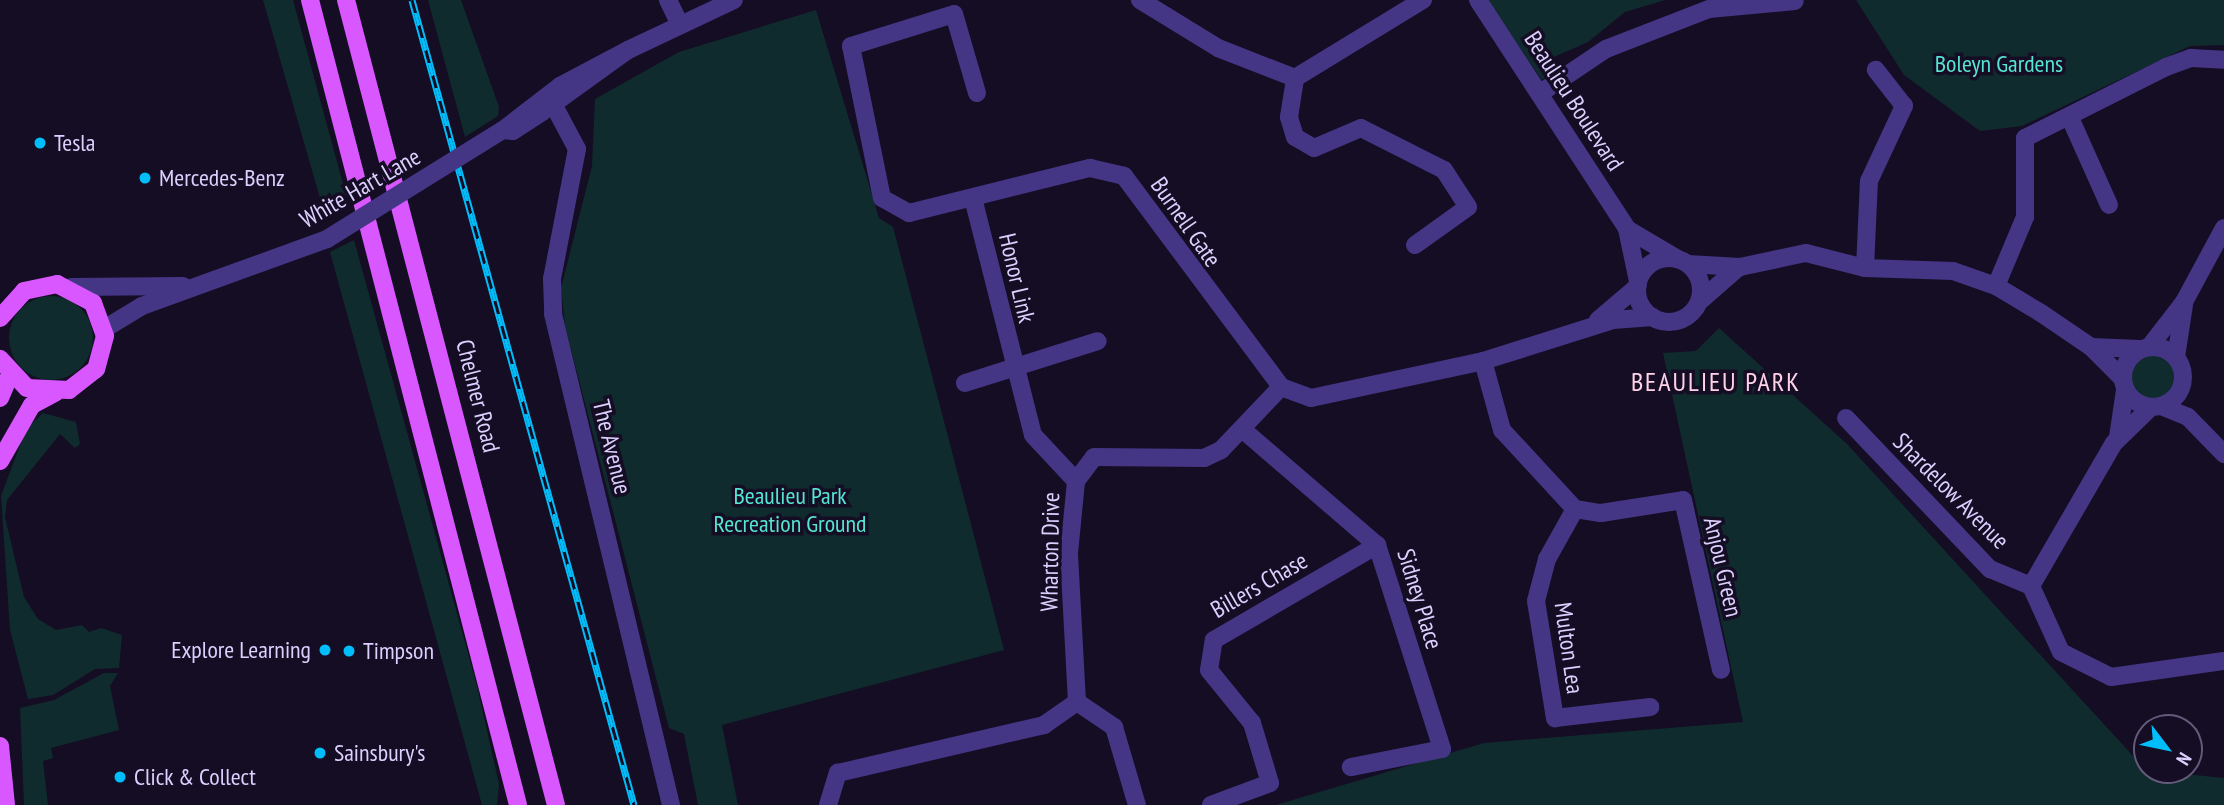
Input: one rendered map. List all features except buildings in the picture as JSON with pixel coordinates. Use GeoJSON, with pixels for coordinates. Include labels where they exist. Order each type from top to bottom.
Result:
{"type":"FeatureCollection","features":[{"type":"Feature","properties":{"kind":"main road"},"geometry":{"type":"LineString","coordinates":[[310,0],[519,805]]}},
{"type":"Feature","properties":{"kind":"main road","name":"Chelmer Road"},"geometry":{"type":"LineString","coordinates":[[346,0],[556,805]]}},
{"type":"Feature","properties":{"kind":"main road"},"geometry":{"type":"LineString","coordinates":[[0,318],[21,293],[46,284],[71,288],[93,303],[104,329],[96,369],[75,387],[55,393],[33,405],[0,461]]}},
{"type":"Feature","properties":{"kind":"main road"},"geometry":{"type":"LineString","coordinates":[[0,287],[21,293]]}},
{"type":"Feature","properties":{"kind":"main road"},"geometry":{"type":"LineString","coordinates":[[0,359],[10,375],[32,390],[55,393]]}},
{"type":"Feature","properties":{"kind":"main road"},"geometry":{"type":"LineString","coordinates":[[0,398],[10,375]]}},
{"type":"Feature","properties":{"kind":"main road"},"geometry":{"type":"LineString","coordinates":[[0,746],[6,805]]}},
{"type":"Feature","properties":{"kind":"street"},"geometry":{"type":"LineString","coordinates":[[668,0],[679,23]]}},
{"type":"Feature","properties":{"kind":"street","name":"White Hart Lane"},"geometry":{"type":"LineString","coordinates":[[104,329],[194,286],[327,239],[503,130],[560,86],[679,23],[734,0]]}},
{"type":"Feature","properties":{"kind":"street"},"geometry":{"type":"LineString","coordinates":[[1140,0],[1218,48],[1295,78]]}},
{"type":"Feature","properties":{"kind":"street"},"geometry":{"type":"LineString","coordinates":[[1415,245],[1468,208],[1444,170],[1361,128],[1314,148],[1295,137],[1289,117],[1295,78],[1423,0]]}},
{"type":"Feature","properties":{"kind":"street","name":"Beaulieu Boulevard"},"geometry":{"type":"LineString","coordinates":[[1478,0],[1542,92],[1627,229],[1638,283]]}},
{"type":"Feature","properties":{"kind":"street"},"geometry":{"type":"LineString","coordinates":[[1542,92],[1606,49],[1709,9],[1795,1]]}},
{"type":"Feature","properties":{"kind":"street","name":"Burnell Gate"},"geometry":{"type":"LineString","coordinates":[[977,93],[954,14],[851,46],[883,198],[909,213],[1090,168],[1124,176],[1281,387]]}},
{"type":"Feature","properties":{"kind":"street","name":"White Hart Lane"},"geometry":{"type":"LineString","coordinates":[[503,130],[513,131],[628,50]]}},
{"type":"Feature","properties":{"kind":"street"},"geometry":{"type":"LineString","coordinates":[[1996,286],[2025,217],[2025,138],[2071,120],[2166,67],[2191,58],[2224,60]]}},
{"type":"Feature","properties":{"kind":"street"},"geometry":{"type":"LineString","coordinates":[[1865,268],[1870,181],[1904,106],[1876,70]]}},
{"type":"Feature","properties":{"kind":"street","name":"The Avenue"},"geometry":{"type":"LineString","coordinates":[[553,104],[576,149],[552,279],[553,314],[671,805]]}},
{"type":"Feature","properties":{"kind":"street"},"geometry":{"type":"LineString","coordinates":[[2071,120],[2109,205]]}},
{"type":"Feature","properties":{"kind":"street","name":"Honor Link"},"geometry":{"type":"LineString","coordinates":[[973,198],[1012,369],[1033,435],[1076,481]]}},
{"type":"Feature","properties":{"kind":"street"},"geometry":{"type":"LineString","coordinates":[[2118,437],[2124,384],[2145,348],[2184,302],[2224,228]]}},
{"type":"Feature","properties":{"kind":"street","name":"Beaulieu Boulevard"},"geometry":{"type":"LineString","coordinates":[[1627,229],[1683,261]]}},
{"type":"Feature","properties":{"kind":"street"},"geometry":{"type":"LineString","coordinates":[[1586,327],[1638,283],[1656,261],[1740,267],[1788,253],[1865,268],[1953,271],[1996,286],[2091,347],[2124,384],[2156,406],[2188,417],[2224,454]]}},
{"type":"Feature","properties":{"kind":"street"},"geometry":{"type":"LineString","coordinates":[[1683,261],[1699,279],[1700,301]]}},
{"type":"Feature","properties":{"kind":"street"},"geometry":{"type":"LineString","coordinates":[[1281,387],[1311,398],[1483,361],[1586,327],[1653,317],[1679,321],[1740,267]]}},
{"type":"Feature","properties":{"kind":"street"},"geometry":{"type":"LineString","coordinates":[[1638,283],[1640,302],[1653,317]]}},
{"type":"Feature","properties":{"kind":"street","name":"White Hart Lane"},"geometry":{"type":"LineString","coordinates":[[71,288],[194,286]]}},
{"type":"Feature","properties":{"kind":"street"},"geometry":{"type":"LineString","coordinates":[[2184,302],[2176,357],[2183,376],[2188,417]]}},
{"type":"Feature","properties":{"kind":"street"},"geometry":{"type":"LineString","coordinates":[[965,383],[1098,341]]}},
{"type":"Feature","properties":{"kind":"street"},"geometry":{"type":"LineString","coordinates":[[2091,347],[2145,348],[2176,357]]}},
{"type":"Feature","properties":{"kind":"street"},"geometry":{"type":"LineString","coordinates":[[1483,361],[1502,430],[1575,509]]}},
{"type":"Feature","properties":{"kind":"street"},"geometry":{"type":"LineString","coordinates":[[2183,376],[2178,393],[2156,406],[2118,437],[2031,586],[2061,652],[2111,677],[2224,661]]}},
{"type":"Feature","properties":{"kind":"street","name":"Wharton Drive"},"geometry":{"type":"LineString","coordinates":[[1077,702],[1069,554],[1076,481],[1094,457],[1196,460],[1221,450],[1281,387]]}},
{"type":"Feature","properties":{"kind":"street","name":"Shardelow Avenue"},"geometry":{"type":"LineString","coordinates":[[1846,418],[1990,569],[2031,586]]}},
{"type":"Feature","properties":{"kind":"street","name":"Sidney Place"},"geometry":{"type":"LineString","coordinates":[[1242,429],[1377,545],[1442,749],[1351,767]]}},
{"type":"Feature","properties":{"kind":"street","name":"Anjou Green"},"geometry":{"type":"LineString","coordinates":[[1575,509],[1601,513],[1683,500],[1721,670]]}},
{"type":"Feature","properties":{"kind":"street","name":"Multon Lea"},"geometry":{"type":"LineString","coordinates":[[1575,509],[1547,559],[1536,601],[1555,718],[1650,707]]}},
{"type":"Feature","properties":{"kind":"street","name":"Billers Chase"},"geometry":{"type":"LineString","coordinates":[[1211,805],[1270,783],[1252,723],[1209,670],[1214,640],[1377,545]]}},
{"type":"Feature","properties":{"kind":"street"},"geometry":{"type":"LineString","coordinates":[[828,805],[838,773],[1044,725],[1077,702],[1114,727],[1137,805]]}},
{"type":"Feature","properties":{"kind":"green space"},"geometry":{"type":"Polygon","coordinates":[[[263,0],[293,0],[349,206],[326,219],[263,0]]]}},
{"type":"Feature","properties":{"kind":"green space"},"geometry":{"type":"Polygon","coordinates":[[[428,0],[461,0],[499,107],[498,116],[465,137],[428,0]]]}},
{"type":"Feature","properties":{"kind":"green space"},"geometry":{"type":"Polygon","coordinates":[[[1487,0],[1665,0],[1625,12],[1588,42],[1554,57],[1557,72],[1542,80],[1487,0]]]}},
{"type":"Feature","properties":{"kind":"green space","name":"Boleyn Gardens"},"geometry":{"type":"Polygon","coordinates":[[[1856,0],[2224,0],[2224,45],[2190,46],[2022,126],[1980,131],[1904,75],[1856,0]]]}},
{"type":"Feature","properties":{"kind":"green space","name":"Beaulieu Park Recreation Ground"},"geometry":{"type":"Polygon","coordinates":[[[816,10],[879,218],[893,227],[1004,650],[722,725],[738,805],[698,805],[684,734],[669,728],[565,326],[561,288],[592,166],[595,99],[679,52],[816,10]]]}},
{"type":"Feature","properties":{"kind":"green space"},"geometry":{"type":"Polygon","coordinates":[[[354,240],[477,686],[499,784],[497,805],[482,805],[330,252],[354,240]]]}},
{"type":"Feature","properties":{"kind":"green space"},"geometry":{"type":"Polygon","coordinates":[[[43,296],[59,296],[75,303],[86,314],[93,330],[90,354],[81,368],[59,380],[43,380],[27,373],[16,362],[9,346],[9,330],[16,314],[27,303],[43,296]]]}},
{"type":"Feature","properties":{"kind":"green space"},"geometry":{"type":"Polygon","coordinates":[[[1719,328],[1847,444],[2133,756],[2133,784],[2203,784],[2203,776],[2224,778],[2224,805],[1276,805],[1484,743],[1743,722],[1663,353],[1696,351],[1719,328]]]}},
{"type":"Feature","properties":{"kind":"green space"},"geometry":{"type":"Polygon","coordinates":[[[2153,355],[2169,361],[2175,377],[2169,393],[2153,399],[2137,393],[2131,377],[2137,361],[2153,355]]]}},
{"type":"Feature","properties":{"kind":"green space"},"geometry":{"type":"Polygon","coordinates":[[[43,413],[76,422],[80,444],[75,448],[60,434],[7,500],[5,517],[24,597],[38,619],[56,630],[82,625],[89,632],[101,628],[122,635],[119,668],[95,669],[53,695],[28,699],[10,630],[1,496],[26,429],[43,413]]]}},
{"type":"Feature","properties":{"kind":"green space"},"geometry":{"type":"Polygon","coordinates":[[[104,673],[118,673],[110,686],[119,730],[51,748],[53,758],[43,761],[48,805],[24,805],[20,708],[54,700],[104,673]]]}},
{"type":"Feature","properties":{"kind":"railway"},"geometry":{"type":"LineString","coordinates":[[412,0],[634,805]]}},
{"type":"Feature","properties":{"kind":"place","name":"Tesla"},"geometry":{"type":"Point","coordinates":[40,143]}},
{"type":"Feature","properties":{"kind":"place","name":"Mercedes-Benz"},"geometry":{"type":"Point","coordinates":[145,178]}},
{"type":"Feature","properties":{"kind":"place","name":"Explore Learning"},"geometry":{"type":"Point","coordinates":[325,650]}},
{"type":"Feature","properties":{"kind":"place","name":"Timpson"},"geometry":{"type":"Point","coordinates":[349,651]}},
{"type":"Feature","properties":{"kind":"place","name":"Sainsbury's"},"geometry":{"type":"Point","coordinates":[320,753]}},
{"type":"Feature","properties":{"kind":"place","name":"Click & Collect"},"geometry":{"type":"Point","coordinates":[120,777]}},
{"type":"Feature","properties":{"kind":"district","name":"BEAULIEU PARK"},"geometry":{"type":"Point","coordinates":[1716,382]}}]}
